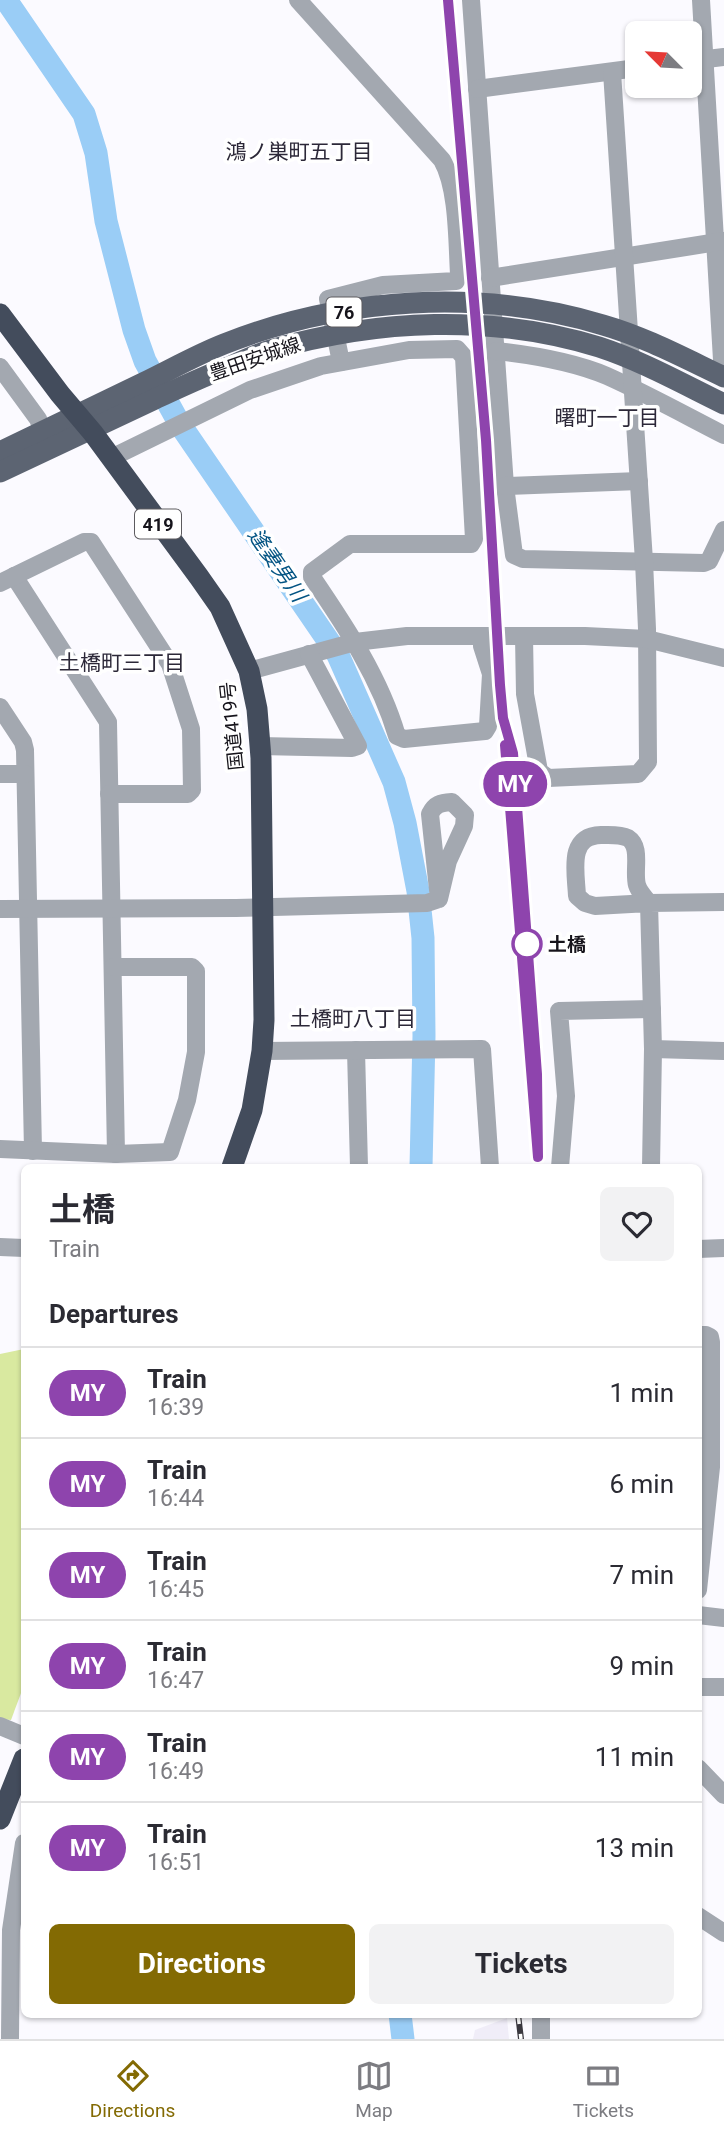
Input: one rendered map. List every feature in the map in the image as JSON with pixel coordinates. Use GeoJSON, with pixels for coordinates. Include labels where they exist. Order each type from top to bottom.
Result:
{"type":"FeatureCollection","features":[{"type":"Feature","properties":{"kind":"highway","name":"国道419号"},"geometry":{"type":"LineString","coordinates":[[0,314],[111,458],[220,607],[249,671],[257,709],[260,746],[264,1020],[262,1051],[252,1110],[233,1164]]}},
{"type":"Feature","properties":{"kind":"highway"},"geometry":{"type":"LineString","coordinates":[[0,1819],[21,1766]]}},
{"type":"Feature","properties":{"kind":"main road","name":"豊田安城線"},"geometry":{"type":"LineString","coordinates":[[0,472],[51,434],[223,345],[272,327],[367,307],[457,303],[507,305],[554,312],[605,325],[654,344],[724,377]]}},
{"type":"Feature","properties":{"kind":"main road","name":"豊田安城線"},"geometry":{"type":"LineString","coordinates":[[0,452],[268,351],[330,336],[397,325],[456,324],[551,335],[600,348],[644,365],[724,404]]}},
{"type":"Feature","properties":{"kind":"street"},"geometry":{"type":"LineString","coordinates":[[298,0],[442,160],[452,188],[459,274],[456,281],[383,285],[328,299],[341,362]]}},
{"type":"Feature","properties":{"kind":"street"},"geometry":{"type":"LineString","coordinates":[[471,0],[505,486],[514,555],[523,559],[704,563],[709,561],[724,530]]}},
{"type":"Feature","properties":{"kind":"street"},"geometry":{"type":"LineString","coordinates":[[700,21],[701,0]]}},
{"type":"Feature","properties":{"kind":"street"},"geometry":{"type":"LineString","coordinates":[[702,59],[724,57]]}},
{"type":"Feature","properties":{"kind":"street"},"geometry":{"type":"LineString","coordinates":[[477,89],[625,70]]}},
{"type":"Feature","properties":{"kind":"street"},"geometry":{"type":"LineString","coordinates":[[524,636],[525,694],[539,771],[548,778],[638,774],[648,761],[647,639],[612,72]]}},
{"type":"Feature","properties":{"kind":"street"},"geometry":{"type":"LineString","coordinates":[[702,98],[720,241],[724,377]]}},
{"type":"Feature","properties":{"kind":"street"},"geometry":{"type":"LineString","coordinates":[[490,278],[720,241]]}},
{"type":"Feature","properties":{"kind":"street"},"geometry":{"type":"LineString","coordinates":[[111,458],[250,390],[341,362],[409,350],[457,349],[464,357],[474,539],[471,544],[350,544],[312,572],[312,577],[355,642],[391,714],[397,736],[404,739],[485,731],[488,726],[491,674],[482,646],[482,636]]}},
{"type":"Feature","properties":{"kind":"street"},"geometry":{"type":"LineString","coordinates":[[496,351],[580,367],[606,376],[724,435]]}},
{"type":"Feature","properties":{"kind":"street"},"geometry":{"type":"LineString","coordinates":[[0,367],[51,434]]}},
{"type":"Feature","properties":{"kind":"street"},"geometry":{"type":"LineString","coordinates":[[505,486],[639,481]]}},
{"type":"Feature","properties":{"kind":"street"},"geometry":{"type":"LineString","coordinates":[[109,793],[188,794],[192,790],[191,729],[170,664],[91,542],[84,542],[7,580],[108,722],[109,793],[111,908],[113,967],[116,1154]]}},
{"type":"Feature","properties":{"kind":"street"},"geometry":{"type":"LineString","coordinates":[[249,671],[355,642],[407,636],[584,636],[647,639],[724,658]]}},
{"type":"Feature","properties":{"kind":"street"},"geometry":{"type":"LineString","coordinates":[[260,746],[358,746],[313,653]]}},
{"type":"Feature","properties":{"kind":"street"},"geometry":{"type":"LineString","coordinates":[[0,707],[23,742],[33,1151]]}},
{"type":"Feature","properties":{"kind":"street"},"geometry":{"type":"LineString","coordinates":[[0,774],[25,774]]}},
{"type":"Feature","properties":{"kind":"street"},"geometry":{"type":"LineString","coordinates":[[452,802],[465,815],[464,826],[433,901],[430,814],[434,806],[452,802]]}},
{"type":"Feature","properties":{"kind":"street"},"geometry":{"type":"LineString","coordinates":[[651,1164],[653,1049],[649,903],[637,886],[635,851],[633,843],[626,837],[592,835],[582,841],[575,860],[577,896],[585,903],[595,906],[649,903],[724,902]]}},
{"type":"Feature","properties":{"kind":"street"},"geometry":{"type":"LineString","coordinates":[[617,905],[637,886]]}},
{"type":"Feature","properties":{"kind":"street"},"geometry":{"type":"LineString","coordinates":[[0,909],[396,904],[433,901]]}},
{"type":"Feature","properties":{"kind":"street"},"geometry":{"type":"LineString","coordinates":[[0,1149],[116,1154],[168,1153],[172,1149],[187,1100],[196,1052],[196,971],[192,967],[113,967]]}},
{"type":"Feature","properties":{"kind":"street"},"geometry":{"type":"LineString","coordinates":[[560,1164],[566,1096],[559,1011],[652,1009]]}},
{"type":"Feature","properties":{"kind":"street"},"geometry":{"type":"LineString","coordinates":[[262,1051],[482,1049],[491,1164]]}},
{"type":"Feature","properties":{"kind":"street"},"geometry":{"type":"LineString","coordinates":[[653,1049],[724,1051]]}},
{"type":"Feature","properties":{"kind":"street"},"geometry":{"type":"LineString","coordinates":[[356,1050],[359,1164]]}},
{"type":"Feature","properties":{"kind":"street"},"geometry":{"type":"LineString","coordinates":[[0,1247],[21,1248]]}},
{"type":"Feature","properties":{"kind":"street"},"geometry":{"type":"LineString","coordinates":[[702,1249],[724,1248]]}},
{"type":"Feature","properties":{"kind":"street"},"geometry":{"type":"LineString","coordinates":[[702,1335],[710,1337],[711,1439],[702,1553]]}},
{"type":"Feature","properties":{"kind":"street"},"geometry":{"type":"LineString","coordinates":[[702,1615],[724,1618]]}},
{"type":"Feature","properties":{"kind":"street"},"geometry":{"type":"LineString","coordinates":[[702,1687],[724,1687]]}},
{"type":"Feature","properties":{"kind":"street"},"geometry":{"type":"LineString","coordinates":[[0,1727],[21,1735]]}},
{"type":"Feature","properties":{"kind":"street"},"geometry":{"type":"LineString","coordinates":[[702,1772],[724,1796]]}},
{"type":"Feature","properties":{"kind":"street"},"geometry":{"type":"LineString","coordinates":[[10,2039],[11,1930],[21,1863]]}},
{"type":"Feature","properties":{"kind":"street"},"geometry":{"type":"LineString","coordinates":[[702,1919],[724,1933]]}},
{"type":"Feature","properties":{"kind":"street"},"geometry":{"type":"LineString","coordinates":[[541,2018],[541,2039]]}},
{"type":"Feature","properties":{"kind":"shaded area"},"geometry":{"type":"Polygon","coordinates":[[[507,2018],[509,2039],[473,2039],[475,2030],[507,2018]]]}},
{"type":"Feature","properties":{"kind":"green space"},"geometry":{"type":"Polygon","coordinates":[[[21,1350],[21,1693],[11,1720],[0,1719],[0,1354],[21,1350]]]}},
{"type":"Feature","properties":{"kind":"waterway","name":"逢妻男川"},"geometry":{"type":"LineString","coordinates":[[6,0],[84,114],[96,153],[106,221],[134,330],[145,361],[179,423],[338,655],[394,782],[418,891],[423,938],[421,1164]]}},
{"type":"Feature","properties":{"kind":"waterway","name":"逢妻男川"},"geometry":{"type":"LineString","coordinates":[[400,2018],[403,2039]]}},
{"type":"Feature","properties":{"kind":"railway"},"geometry":{"type":"LineString","coordinates":[[448,0],[487,440],[500,685],[538,1164]]}},
{"type":"Feature","properties":{"kind":"railway"},"geometry":{"type":"LineString","coordinates":[[518,2018],[521,2039]]}},
{"type":"Feature","properties":{"kind":"train","name":"MY"},"geometry":{"type":"LineString","coordinates":[[448,0],[486,440],[500,685],[503,718],[513,753],[537,1074],[538,1157],[505,745]]}},
{"type":"Feature","properties":{"kind":"place","name":"土橋"},"geometry":{"type":"Point","coordinates":[527,944]}},
{"type":"Feature","properties":{"kind":"district","name":"鴻ノ巣町五丁目"},"geometry":{"type":"Point","coordinates":[299,152]}},
{"type":"Feature","properties":{"kind":"district","name":"曙町一丁目"},"geometry":{"type":"Point","coordinates":[607,418]}},
{"type":"Feature","properties":{"kind":"district","name":"土橋町三丁目"},"geometry":{"type":"Point","coordinates":[122,663]}},
{"type":"Feature","properties":{"kind":"district","name":"土橋町八丁目"},"geometry":{"type":"Point","coordinates":[353,1019]}}]}
